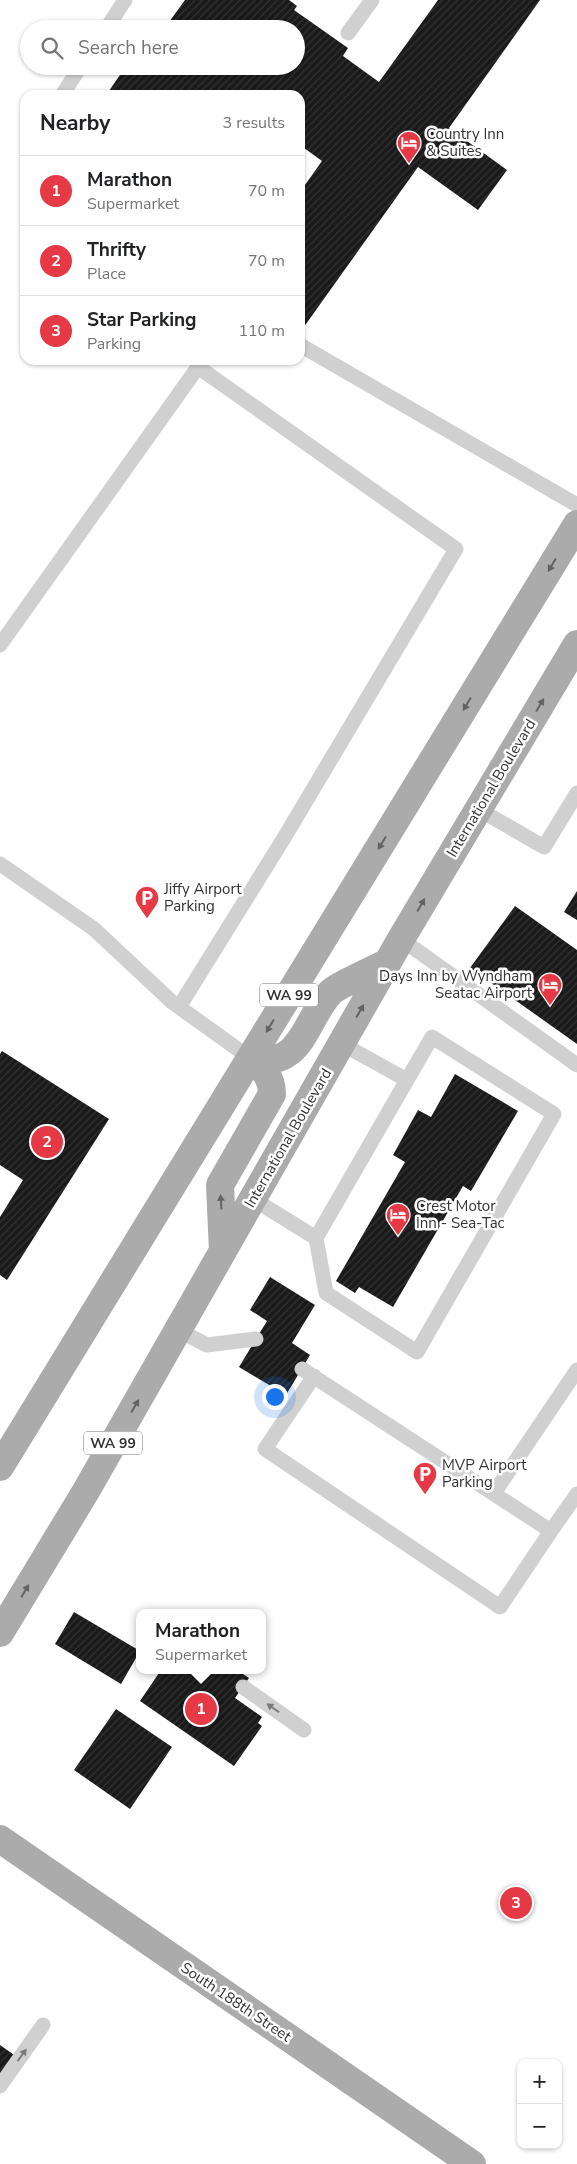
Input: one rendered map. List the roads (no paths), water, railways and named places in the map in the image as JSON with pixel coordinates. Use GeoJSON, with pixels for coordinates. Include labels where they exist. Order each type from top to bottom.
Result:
{"type":"FeatureCollection","features":[{"type":"Feature","properties":{"kind":"main road","name":"WA 99"},"geometry":{"type":"LineString","coordinates":[[0,1467],[577,524]]}},
{"type":"Feature","properties":{"kind":"main road","name":"International Boulevard"},"geometry":{"type":"LineString","coordinates":[[0,1633],[86,1492],[395,951],[577,644]]}},
{"type":"Feature","properties":{"kind":"main road"},"geometry":{"type":"LineString","coordinates":[[250,1058],[261,1061],[273,1059],[296,1048],[330,992],[395,951]]}},
{"type":"Feature","properties":{"kind":"main road"},"geometry":{"type":"LineString","coordinates":[[224,1251],[220,1185],[272,1094],[269,1077],[263,1068],[250,1058]]}},
{"type":"Feature","properties":{"kind":"main road","name":"South 188th Street"},"geometry":{"type":"LineString","coordinates":[[0,1839],[472,2164]]}},
{"type":"Feature","properties":{"kind":"lane"},"geometry":{"type":"LineString","coordinates":[[112,20],[125,0]]}},
{"type":"Feature","properties":{"kind":"lane"},"geometry":{"type":"LineString","coordinates":[[348,33],[372,0]]}},
{"type":"Feature","properties":{"kind":"lane"},"geometry":{"type":"LineString","coordinates":[[65,90],[75,75]]}},
{"type":"Feature","properties":{"kind":"lane"},"geometry":{"type":"LineString","coordinates":[[305,349],[577,505]]}},
{"type":"Feature","properties":{"kind":"lane"},"geometry":{"type":"LineString","coordinates":[[0,645],[198,367],[456,548],[284,838],[179,1007]]}},
{"type":"Feature","properties":{"kind":"lane"},"geometry":{"type":"LineString","coordinates":[[478,809],[544,847],[577,793]]}},
{"type":"Feature","properties":{"kind":"lane"},"geometry":{"type":"LineString","coordinates":[[0,864],[94,929],[179,1007],[250,1058]]}},
{"type":"Feature","properties":{"kind":"lane"},"geometry":{"type":"LineString","coordinates":[[395,951],[577,1065]]}},
{"type":"Feature","properties":{"kind":"lane"},"geometry":{"type":"LineString","coordinates":[[432,1037],[554,1114],[417,1352],[326,1293],[316,1238],[432,1037]]}},
{"type":"Feature","properties":{"kind":"lane"},"geometry":{"type":"LineString","coordinates":[[342,1044],[407,1080]]}},
{"type":"Feature","properties":{"kind":"lane"},"geometry":{"type":"LineString","coordinates":[[253,1199],[316,1238]]}},
{"type":"Feature","properties":{"kind":"lane"},"geometry":{"type":"LineString","coordinates":[[178,1330],[207,1345],[256,1340]]}},
{"type":"Feature","properties":{"kind":"lane"},"geometry":{"type":"LineString","coordinates":[[494,1493],[577,1370]]}},
{"type":"Feature","properties":{"kind":"lane"},"geometry":{"type":"LineString","coordinates":[[551,1531],[308,1373],[265,1449],[500,1607],[577,1494]]}},
{"type":"Feature","properties":{"kind":"lane"},"geometry":{"type":"LineString","coordinates":[[243,1687],[304,1730]]}},
{"type":"Feature","properties":{"kind":"lane"},"geometry":{"type":"LineString","coordinates":[[0,2086],[44,2025]]}},
{"type":"Feature","properties":{"kind":"place","name":"Country Inn & Suites"},"geometry":{"type":"Point","coordinates":[409,164]}},
{"type":"Feature","properties":{"kind":"place","name":"Jiffy Airport Parking"},"geometry":{"type":"Point","coordinates":[147,919]}},
{"type":"Feature","properties":{"kind":"place","name":"Days Inn by Wyndham Seatac Airport"},"geometry":{"type":"Point","coordinates":[550,1006]}},
{"type":"Feature","properties":{"kind":"place","name":"Thrifty"},"geometry":{"type":"Point","coordinates":[47,1142]}},
{"type":"Feature","properties":{"kind":"place","name":"Crest Motor Inn - Sea-Tac"},"geometry":{"type":"Point","coordinates":[398,1236]}},
{"type":"Feature","properties":{"kind":"place","name":"MVP Airport Parking"},"geometry":{"type":"Point","coordinates":[425,1495]}},
{"type":"Feature","properties":{"kind":"place","name":"Marathon"},"geometry":{"type":"Point","coordinates":[201,1709]}},
{"type":"Feature","properties":{"kind":"place","name":"Star Parking"},"geometry":{"type":"Point","coordinates":[516,1903]}}]}
